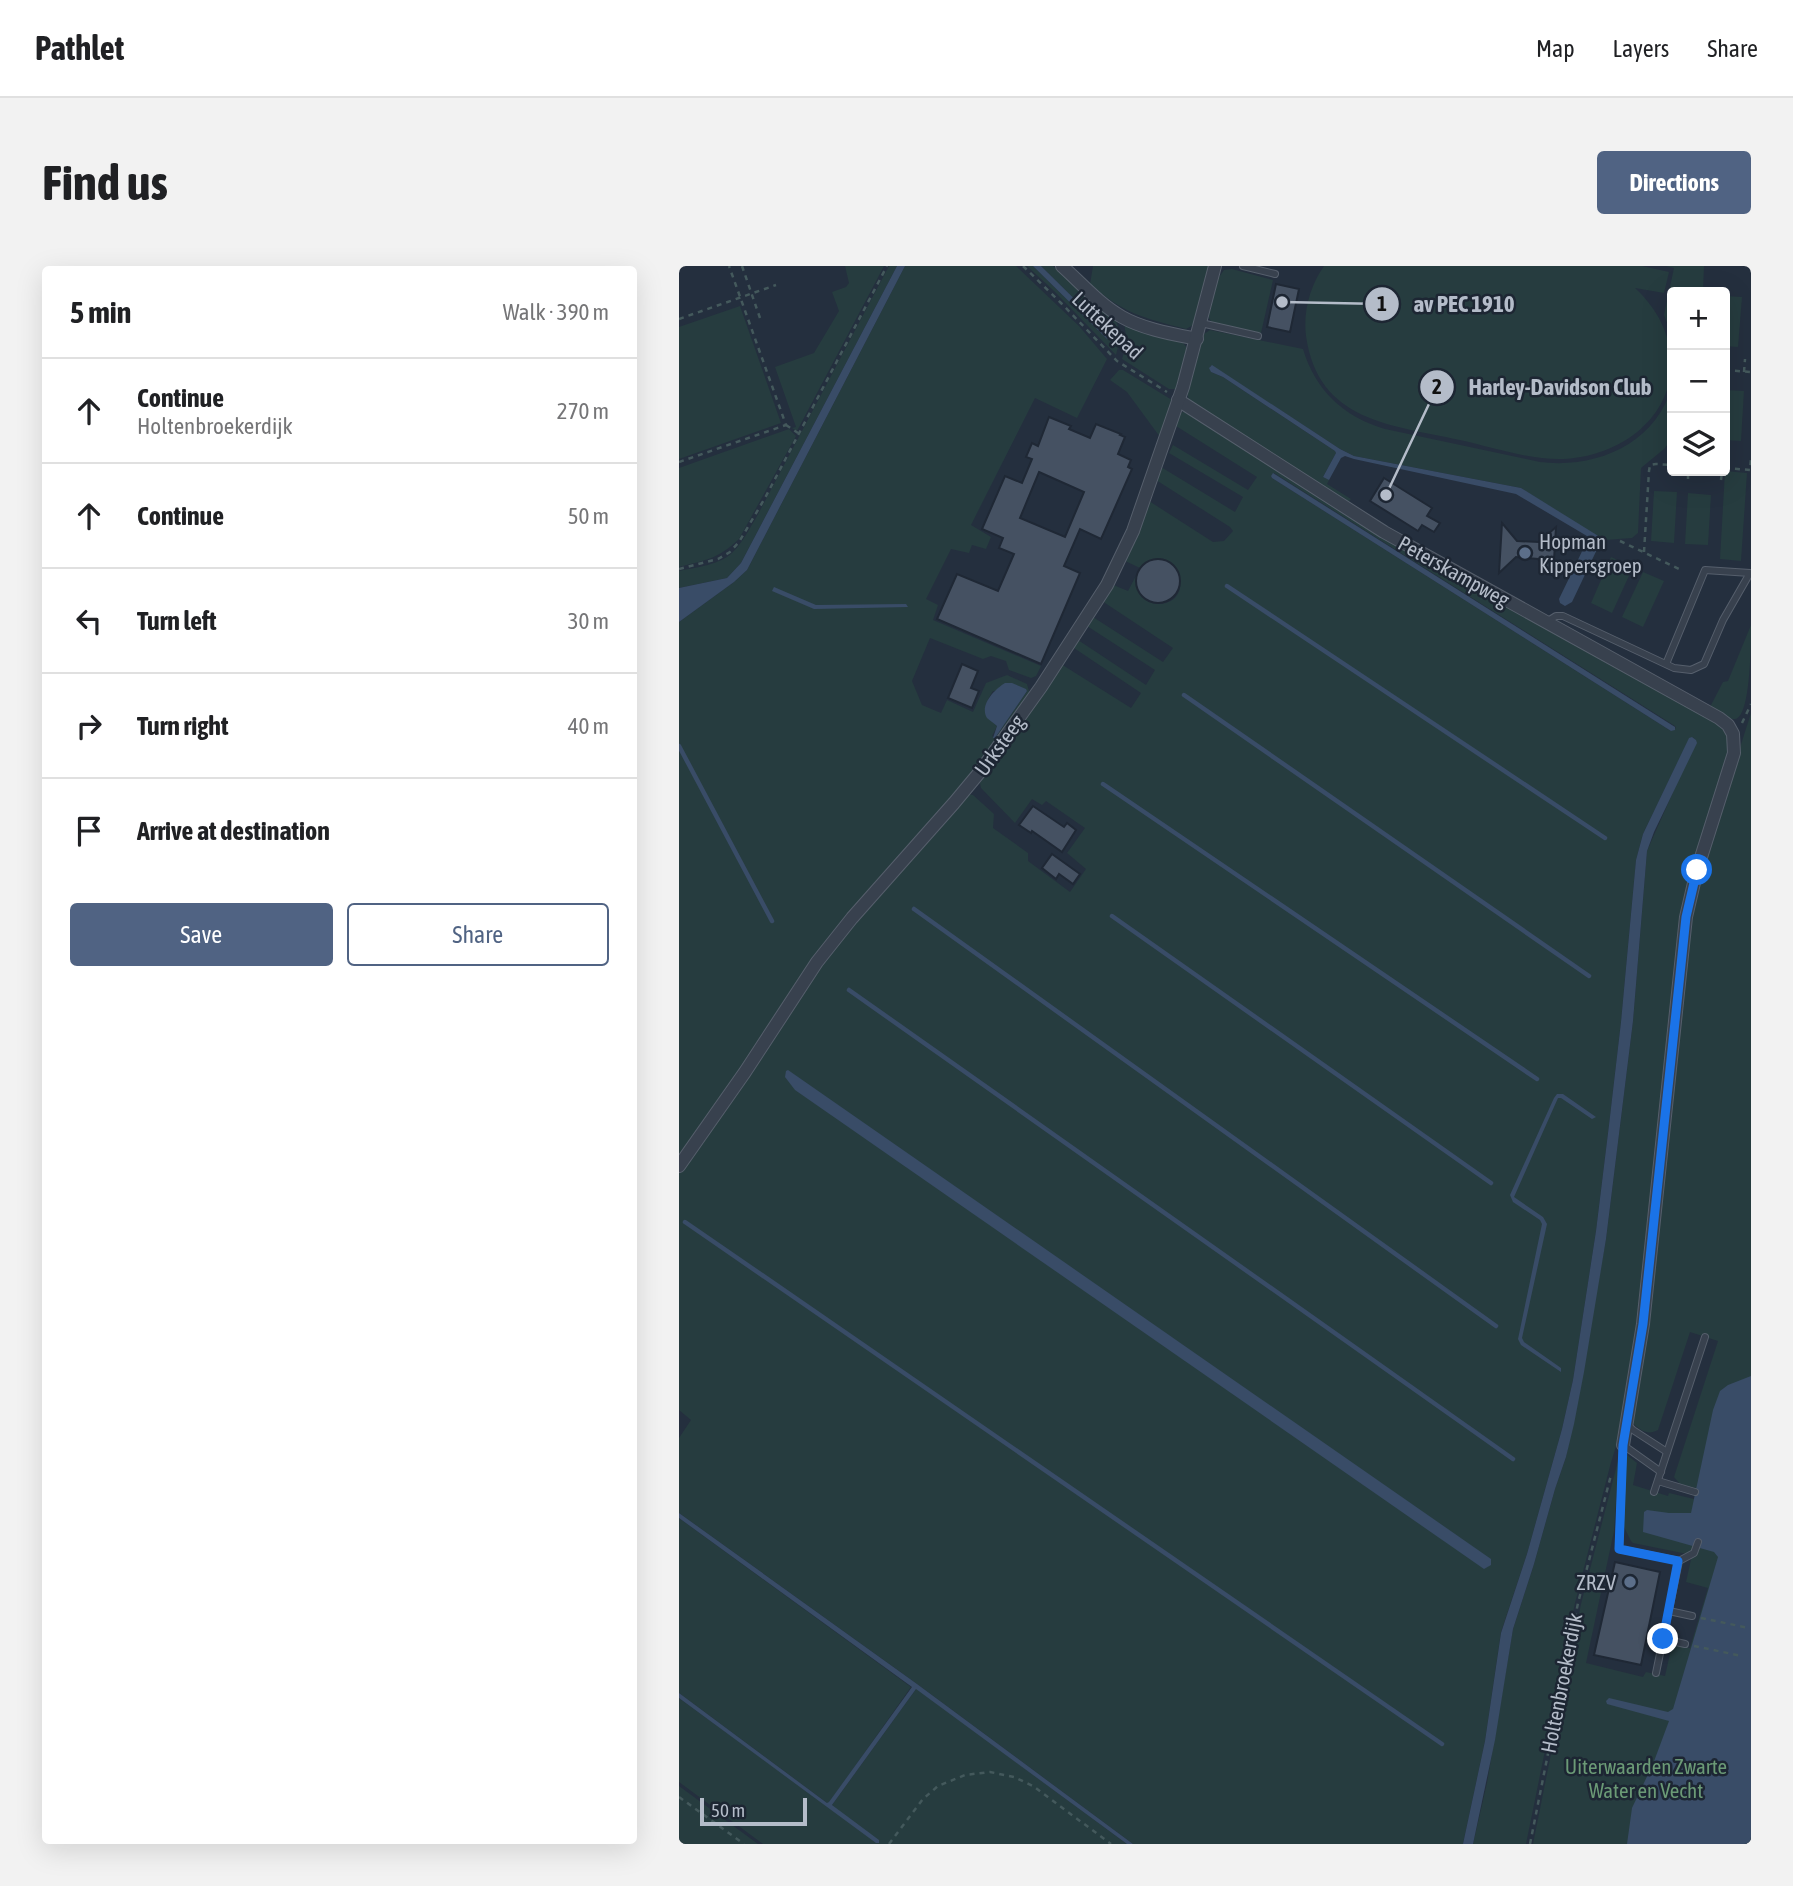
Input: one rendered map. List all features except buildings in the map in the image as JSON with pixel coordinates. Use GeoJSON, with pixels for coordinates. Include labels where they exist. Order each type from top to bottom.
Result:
{"type":"FeatureCollection","features":[{"type":"Feature","properties":{"kind":"street"},"geometry":{"type":"LineString","coordinates":[[1062,266],[1108,308],[1121,316],[1134,323],[1197,339]]}},
{"type":"Feature","properties":{"kind":"street","name":"Urksteeg"},"geometry":{"type":"LineString","coordinates":[[679,1166],[817,962],[858,910],[970,785],[1082,627],[1133,531],[1197,339],[1215,266]]}},
{"type":"Feature","properties":{"kind":"street","name":"Peterskampweg"},"geometry":{"type":"LineString","coordinates":[[1178,400],[1384,532],[1701,707],[1728,725],[1733,734]]}},
{"type":"Feature","properties":{"kind":"street"},"geometry":{"type":"LineString","coordinates":[[1623,1445],[1643,1324],[1686,917],[1697,870],[1734,753],[1733,734]]}},
{"type":"Feature","properties":{"kind":"lane"},"geometry":{"type":"LineString","coordinates":[[1243,266],[1275,274]]}},
{"type":"Feature","properties":{"kind":"lane"},"geometry":{"type":"LineString","coordinates":[[1201,323],[1258,336]]}},
{"type":"Feature","properties":{"kind":"lane"},"geometry":{"type":"LineString","coordinates":[[1546,622],[1556,616],[1563,616],[1666,664],[1686,671],[1696,669],[1704,664],[1723,620],[1750,573],[1705,570],[1666,664]]}},
{"type":"Feature","properties":{"kind":"lane"},"geometry":{"type":"LineString","coordinates":[[1654,1492],[1705,1336]]}},
{"type":"Feature","properties":{"kind":"lane"},"geometry":{"type":"LineString","coordinates":[[1626,1423],[1667,1452]]}},
{"type":"Feature","properties":{"kind":"lane"},"geometry":{"type":"LineString","coordinates":[[1623,1445],[1661,1472]]}},
{"type":"Feature","properties":{"kind":"lane"},"geometry":{"type":"LineString","coordinates":[[1623,1445],[1619,1549],[1678,1561],[1694,1553],[1698,1542]]}},
{"type":"Feature","properties":{"kind":"lane"},"geometry":{"type":"LineString","coordinates":[[1658,1481],[1695,1492]]}},
{"type":"Feature","properties":{"kind":"lane"},"geometry":{"type":"LineString","coordinates":[[1656,1673],[1678,1561]]}},
{"type":"Feature","properties":{"kind":"lane"},"geometry":{"type":"LineString","coordinates":[[1668,1611],[1692,1616]]}},
{"type":"Feature","properties":{"kind":"lane"},"geometry":{"type":"LineString","coordinates":[[1663,1639],[1685,1644]]}},
{"type":"Feature","properties":{"kind":"path"},"geometry":{"type":"LineString","coordinates":[[729,266],[786,425],[798,434]]}},
{"type":"Feature","properties":{"kind":"path"},"geometry":{"type":"LineString","coordinates":[[742,266],[760,318]]}},
{"type":"Feature","properties":{"kind":"path"},"geometry":{"type":"LineString","coordinates":[[679,569],[718,559],[735,547],[765,498],[887,266]]}},
{"type":"Feature","properties":{"kind":"path","name":"Luttekepad"},"geometry":{"type":"LineString","coordinates":[[1023,266],[1117,360],[1178,400]]}},
{"type":"Feature","properties":{"kind":"path"},"geometry":{"type":"LineString","coordinates":[[679,319],[776,285]]}},
{"type":"Feature","properties":{"kind":"path"},"geometry":{"type":"LineString","coordinates":[[1744,372],[1745,359]]}},
{"type":"Feature","properties":{"kind":"path"},"geometry":{"type":"LineString","coordinates":[[1730,371],[1751,372]]}},
{"type":"Feature","properties":{"kind":"path"},"geometry":{"type":"LineString","coordinates":[[679,462],[786,425]]}},
{"type":"Feature","properties":{"kind":"path"},"geometry":{"type":"LineString","coordinates":[[1730,470],[1750,470],[1751,459]]}},
{"type":"Feature","properties":{"kind":"path"},"geometry":{"type":"LineString","coordinates":[[1644,552],[1650,465],[1667,465]]}},
{"type":"Feature","properties":{"kind":"path"},"geometry":{"type":"LineString","coordinates":[[1721,480],[1722,476]]}},
{"type":"Feature","properties":{"kind":"path"},"geometry":{"type":"LineString","coordinates":[[1620,541],[1679,569]]}},
{"type":"Feature","properties":{"kind":"path"},"geometry":{"type":"LineString","coordinates":[[1733,734],[1746,717],[1751,704]]}},
{"type":"Feature","properties":{"kind":"path","name":"Holtenbroekerdijk"},"geometry":{"type":"LineString","coordinates":[[1530,1844],[1578,1603],[1613,1467]]}},
{"type":"Feature","properties":{"kind":"path"},"geometry":{"type":"LineString","coordinates":[[1692,1616],[1749,1628]]}},
{"type":"Feature","properties":{"kind":"path"},"geometry":{"type":"LineString","coordinates":[[1685,1644],[1742,1656]]}},
{"type":"Feature","properties":{"kind":"path"},"geometry":{"type":"LineString","coordinates":[[889,1844],[923,1799],[938,1786],[965,1775],[982,1772],[1002,1774],[1024,1781],[1111,1844]]}},
{"type":"Feature","properties":{"kind":"path"},"geometry":{"type":"LineString","coordinates":[[679,1797],[744,1844]]}},
{"type":"Feature","properties":{"kind":"green space"},"geometry":{"type":"Polygon","coordinates":[[[845,266],[884,266],[797,431],[792,428],[796,427],[775,367],[814,353],[839,311],[832,292],[846,287],[849,283],[845,266]]]}},
{"type":"Feature","properties":{"kind":"green space"},"geometry":{"type":"Polygon","coordinates":[[[889,266],[897,266],[741,563],[727,578],[679,588],[679,571],[722,560],[743,540],[889,266]]]}},
{"type":"Feature","properties":{"kind":"green space"},"geometry":{"type":"Polygon","coordinates":[[[905,266],[1016,266],[1079,326],[1107,359],[1077,418],[1035,398],[971,525],[991,537],[986,549],[972,545],[969,553],[951,549],[926,599],[938,605],[933,620],[1041,666],[1036,676],[1031,678],[1009,670],[1006,661],[991,656],[983,659],[930,638],[912,681],[922,705],[941,713],[947,700],[973,712],[986,683],[1007,675],[1027,684],[1030,695],[994,747],[869,892],[679,1160],[679,622],[747,570],[905,266]],[[993,691],[987,701],[986,710],[997,726],[992,736],[995,738],[1027,691],[993,691]]]}},
{"type":"Feature","properties":{"kind":"green space"},"geometry":{"type":"Polygon","coordinates":[[[1027,266],[1033,266],[1107,339],[1110,339],[1110,334],[1041,266],[1053,266],[1098,307],[1115,318],[1120,338],[1116,355],[1054,291],[1027,266]]]}},
{"type":"Feature","properties":{"kind":"green space"},"geometry":{"type":"Polygon","coordinates":[[[1093,266],[1210,266],[1195,324],[1186,329],[1124,309],[1090,284],[1093,266]]]}},
{"type":"Feature","properties":{"kind":"green space"},"geometry":{"type":"Polygon","coordinates":[[[1324,266],[1642,266],[1669,272],[1664,293],[1635,288],[1652,307],[1667,337],[1665,396],[1656,412],[1630,438],[1596,454],[1577,458],[1534,457],[1385,423],[1362,415],[1342,403],[1326,386],[1313,365],[1306,336],[1306,317],[1315,282],[1324,266]]]}},
{"type":"Feature","properties":{"kind":"green space"},"geometry":{"type":"Polygon","coordinates":[[[1666,266],[1704,266],[1703,287],[1670,287],[1674,268],[1666,266]]]}},
{"type":"Feature","properties":{"kind":"green space"},"geometry":{"type":"Polygon","coordinates":[[[1232,269],[1273,280],[1261,333],[1212,323],[1208,316],[1217,280],[1224,270],[1232,269]]]}},
{"type":"Feature","properties":{"kind":"green space"},"geometry":{"type":"Polygon","coordinates":[[[1730,296],[1742,297],[1738,347],[1730,346],[1730,296]]]}},
{"type":"Feature","properties":{"kind":"green space"},"geometry":{"type":"Polygon","coordinates":[[[1667,301],[1667,322],[1664,315],[1667,301]]]}},
{"type":"Feature","properties":{"kind":"green space"},"geometry":{"type":"Polygon","coordinates":[[[740,306],[781,423],[679,459],[679,327],[740,306]]]}},
{"type":"Feature","properties":{"kind":"green space"},"geometry":{"type":"Polygon","coordinates":[[[1124,323],[1181,340],[1187,348],[1176,389],[1169,389],[1122,359],[1127,342],[1124,323]]]}},
{"type":"Feature","properties":{"kind":"green space"},"geometry":{"type":"Polygon","coordinates":[[[1210,330],[1303,349],[1308,364],[1323,389],[1344,409],[1370,424],[1540,462],[1582,461],[1621,448],[1653,423],[1667,398],[1667,445],[1641,468],[1638,533],[1632,538],[1601,539],[1521,488],[1354,456],[1210,366],[1211,372],[1223,377],[1335,451],[1323,477],[1329,480],[1327,484],[1351,499],[1348,502],[1189,400],[1187,393],[1204,334],[1210,330]]]}},
{"type":"Feature","properties":{"kind":"green space"},"geometry":{"type":"Polygon","coordinates":[[[1119,370],[1172,400],[1160,437],[1127,392],[1110,380],[1119,370]]]}},
{"type":"Feature","properties":{"kind":"green space"},"geometry":{"type":"Polygon","coordinates":[[[1730,390],[1744,391],[1741,441],[1730,440],[1730,390]]]}},
{"type":"Feature","properties":{"kind":"green space"},"geometry":{"type":"Polygon","coordinates":[[[1188,411],[1717,721],[1728,732],[1731,748],[1694,869],[1650,1233],[1623,1423],[1575,1603],[1526,1844],[1473,1844],[1487,1783],[1513,1629],[1566,1457],[1606,1239],[1633,1021],[1647,851],[1696,740],[1692,737],[1643,834],[1636,860],[1609,1125],[1573,1380],[1527,1554],[1501,1632],[1485,1741],[1463,1844],[1133,1844],[679,1513],[679,1438],[691,1420],[679,1410],[679,1171],[820,964],[966,794],[973,795],[994,814],[993,828],[1028,853],[1028,861],[1070,892],[1086,869],[1067,853],[1085,828],[1046,801],[1042,805],[1032,799],[1015,823],[981,788],[980,783],[986,775],[984,771],[1061,664],[1131,708],[1141,693],[1074,648],[1078,640],[1146,685],[1155,670],[1087,626],[1093,617],[1163,662],[1173,648],[1102,601],[1111,584],[1128,591],[1137,574],[1141,595],[1149,602],[1161,604],[1173,600],[1179,592],[1180,582],[1171,563],[1163,559],[1152,560],[1140,568],[1123,560],[1149,501],[1213,542],[1224,541],[1233,531],[1156,480],[1161,467],[1235,512],[1243,497],[1169,453],[1173,445],[1248,490],[1257,477],[1176,426],[1179,413],[1188,411]],[[1274,473],[1271,476],[1671,731],[1675,726],[1274,473]]]}},
{"type":"Feature","properties":{"kind":"green space"},"geometry":{"type":"Polygon","coordinates":[[[789,429],[796,436],[739,539],[718,555],[679,567],[679,468],[789,429]]]}},
{"type":"Feature","properties":{"kind":"green space"},"geometry":{"type":"Polygon","coordinates":[[[1730,471],[1747,473],[1741,561],[1720,559],[1725,476],[1730,476],[1730,471]]]}},
{"type":"Feature","properties":{"kind":"green space"},"geometry":{"type":"Polygon","coordinates":[[[1654,491],[1677,492],[1674,543],[1651,541],[1654,491]]]}},
{"type":"Feature","properties":{"kind":"green space"},"geometry":{"type":"Polygon","coordinates":[[[1688,493],[1711,495],[1708,545],[1685,544],[1688,493]]]}},
{"type":"Feature","properties":{"kind":"green space"},"geometry":{"type":"Polygon","coordinates":[[[1611,557],[1633,567],[1612,613],[1591,603],[1611,557]]]}},
{"type":"Feature","properties":{"kind":"green space"},"geometry":{"type":"Polygon","coordinates":[[[1643,572],[1664,581],[1643,627],[1622,617],[1643,572]]]}},
{"type":"Feature","properties":{"kind":"green space"},"geometry":{"type":"Polygon","coordinates":[[[1751,625],[1747,693],[1740,715],[1732,719],[1710,707],[1723,682],[1728,681],[1751,625]]]}},
{"type":"Feature","properties":{"kind":"green space","name":"Uiterwaarden Zwarte Water en Vecht"},"geometry":{"type":"Polygon","coordinates":[[[1751,713],[1751,1844],[1533,1844],[1581,1604],[1619,1457],[1614,1531],[1586,1663],[1643,1677],[1646,1672],[1665,1676],[1672,1645],[1690,1648],[1708,1588],[1686,1582],[1692,1555],[1631,1541],[1622,1523],[1625,1456],[1637,1463],[1633,1485],[1668,1496],[1669,1493],[1694,1499],[1696,1488],[1680,1484],[1674,1477],[1718,1341],[1690,1332],[1658,1430],[1644,1431],[1632,1422],[1695,889],[1751,713]]]}},
{"type":"Feature","properties":{"kind":"green space"},"geometry":{"type":"Polygon","coordinates":[[[679,1518],[911,1687],[829,1803],[679,1693],[679,1518]]]}},
{"type":"Feature","properties":{"kind":"green space"},"geometry":{"type":"Polygon","coordinates":[[[916,1689],[1127,1844],[763,1844],[679,1782],[679,1698],[879,1843],[832,1805],[916,1689]]]}},
{"type":"Feature","properties":{"kind":"green space"},"geometry":{"type":"Polygon","coordinates":[[[679,1786],[758,1844],[679,1844],[679,1786]]]}},
{"type":"Feature","properties":{"kind":"water"},"geometry":{"type":"Polygon","coordinates":[[[897,266],[905,266],[747,570],[679,622],[679,588],[727,578],[741,563],[897,266]]]}},
{"type":"Feature","properties":{"kind":"water"},"geometry":{"type":"Polygon","coordinates":[[[1033,266],[1041,266],[1110,334],[1110,339],[1107,339],[1033,266]]]}},
{"type":"Feature","properties":{"kind":"water"},"geometry":{"type":"Polygon","coordinates":[[[1212,365],[1354,456],[1521,488],[1600,537],[1601,541],[1572,602],[1565,606],[1559,599],[1588,539],[1587,536],[1516,494],[1345,456],[1341,458],[1329,480],[1323,477],[1335,451],[1223,377],[1211,372],[1209,368],[1212,365]]]}},
{"type":"Feature","properties":{"kind":"water"},"geometry":{"type":"Polygon","coordinates":[[[1273,473],[1675,727],[1675,730],[1671,731],[1272,478],[1273,473]]]}},
{"type":"Feature","properties":{"kind":"water"},"geometry":{"type":"Polygon","coordinates":[[[774,587],[816,605],[906,604],[908,607],[814,609],[772,591],[774,587]]]}},
{"type":"Feature","properties":{"kind":"water"},"geometry":{"type":"Polygon","coordinates":[[[1005,683],[1012,683],[1027,691],[993,738],[997,726],[987,718],[985,708],[993,693],[1005,683]]]}},
{"type":"Feature","properties":{"kind":"water"},"geometry":{"type":"Polygon","coordinates":[[[1692,737],[1697,743],[1647,851],[1633,1021],[1606,1239],[1574,1424],[1513,1629],[1495,1740],[1473,1844],[1463,1844],[1485,1741],[1501,1633],[1527,1554],[1573,1380],[1609,1125],[1636,860],[1643,834],[1689,738],[1692,737]]]}},
{"type":"Feature","properties":{"kind":"water"},"geometry":{"type":"Polygon","coordinates":[[[788,1070],[1491,1559],[1491,1565],[1484,1569],[795,1090],[785,1077],[788,1070]]]}},
{"type":"Feature","properties":{"kind":"water"},"geometry":{"type":"Polygon","coordinates":[[[1557,1094],[1563,1094],[1596,1117],[1592,1119],[1558,1098],[1514,1197],[1543,1217],[1547,1224],[1522,1338],[1561,1368],[1561,1372],[1521,1345],[1518,1339],[1542,1224],[1513,1202],[1510,1195],[1557,1094]]]}},
{"type":"Feature","properties":{"kind":"water"},"geometry":{"type":"Polygon","coordinates":[[[1751,1376],[1751,1844],[1627,1844],[1632,1808],[1653,1764],[1669,1721],[1607,1704],[1606,1701],[1609,1698],[1668,1712],[1673,1709],[1718,1557],[1714,1552],[1643,1532],[1644,1512],[1691,1513],[1713,1410],[1720,1391],[1751,1376]]]}},
{"type":"Feature","properties":{"kind":"water"},"geometry":{"type":"Polygon","coordinates":[[[679,1513],[1133,1844],[1127,1844],[916,1689],[832,1805],[879,1840],[879,1843],[876,1843],[679,1698],[679,1693],[827,1803],[912,1687],[679,1518],[679,1513]]]}},
{"type":"Feature","properties":{"kind":"waterway"},"geometry":{"type":"LineString","coordinates":[[1227,586],[1605,838]]}},
{"type":"Feature","properties":{"kind":"waterway"},"geometry":{"type":"LineString","coordinates":[[1184,695],[1589,976]]}},
{"type":"Feature","properties":{"kind":"waterway"},"geometry":{"type":"LineString","coordinates":[[679,746],[772,921]]}},
{"type":"Feature","properties":{"kind":"waterway"},"geometry":{"type":"LineString","coordinates":[[1103,784],[1537,1079]]}},
{"type":"Feature","properties":{"kind":"waterway"},"geometry":{"type":"LineString","coordinates":[[914,909],[1496,1326]]}},
{"type":"Feature","properties":{"kind":"waterway"},"geometry":{"type":"LineString","coordinates":[[1112,916],[1491,1183]]}},
{"type":"Feature","properties":{"kind":"waterway"},"geometry":{"type":"LineString","coordinates":[[849,990],[1513,1459]]}},
{"type":"Feature","properties":{"kind":"waterway"},"geometry":{"type":"LineString","coordinates":[[685,1222],[1442,1744]]}},
{"type":"Feature","properties":{"kind":"place","name":"av PEC 1910"},"geometry":{"type":"Point","coordinates":[1282,302]}},
{"type":"Feature","properties":{"kind":"place","name":"Harley-Davidson Club"},"geometry":{"type":"Point","coordinates":[1386,495]}},
{"type":"Feature","properties":{"kind":"place","name":"Hopman Kippersgroep"},"geometry":{"type":"Point","coordinates":[1525,553]}},
{"type":"Feature","properties":{"kind":"place","name":"ZRZV"},"geometry":{"type":"Point","coordinates":[1630,1582]}},
{"type":"Feature","properties":{"kind":"route"},"geometry":{"type":"LineString","coordinates":[[1663,1639],[1678,1561],[1619,1549],[1620,1499],[1623,1445],[1643,1324],[1686,917],[1697,870]]}}]}
